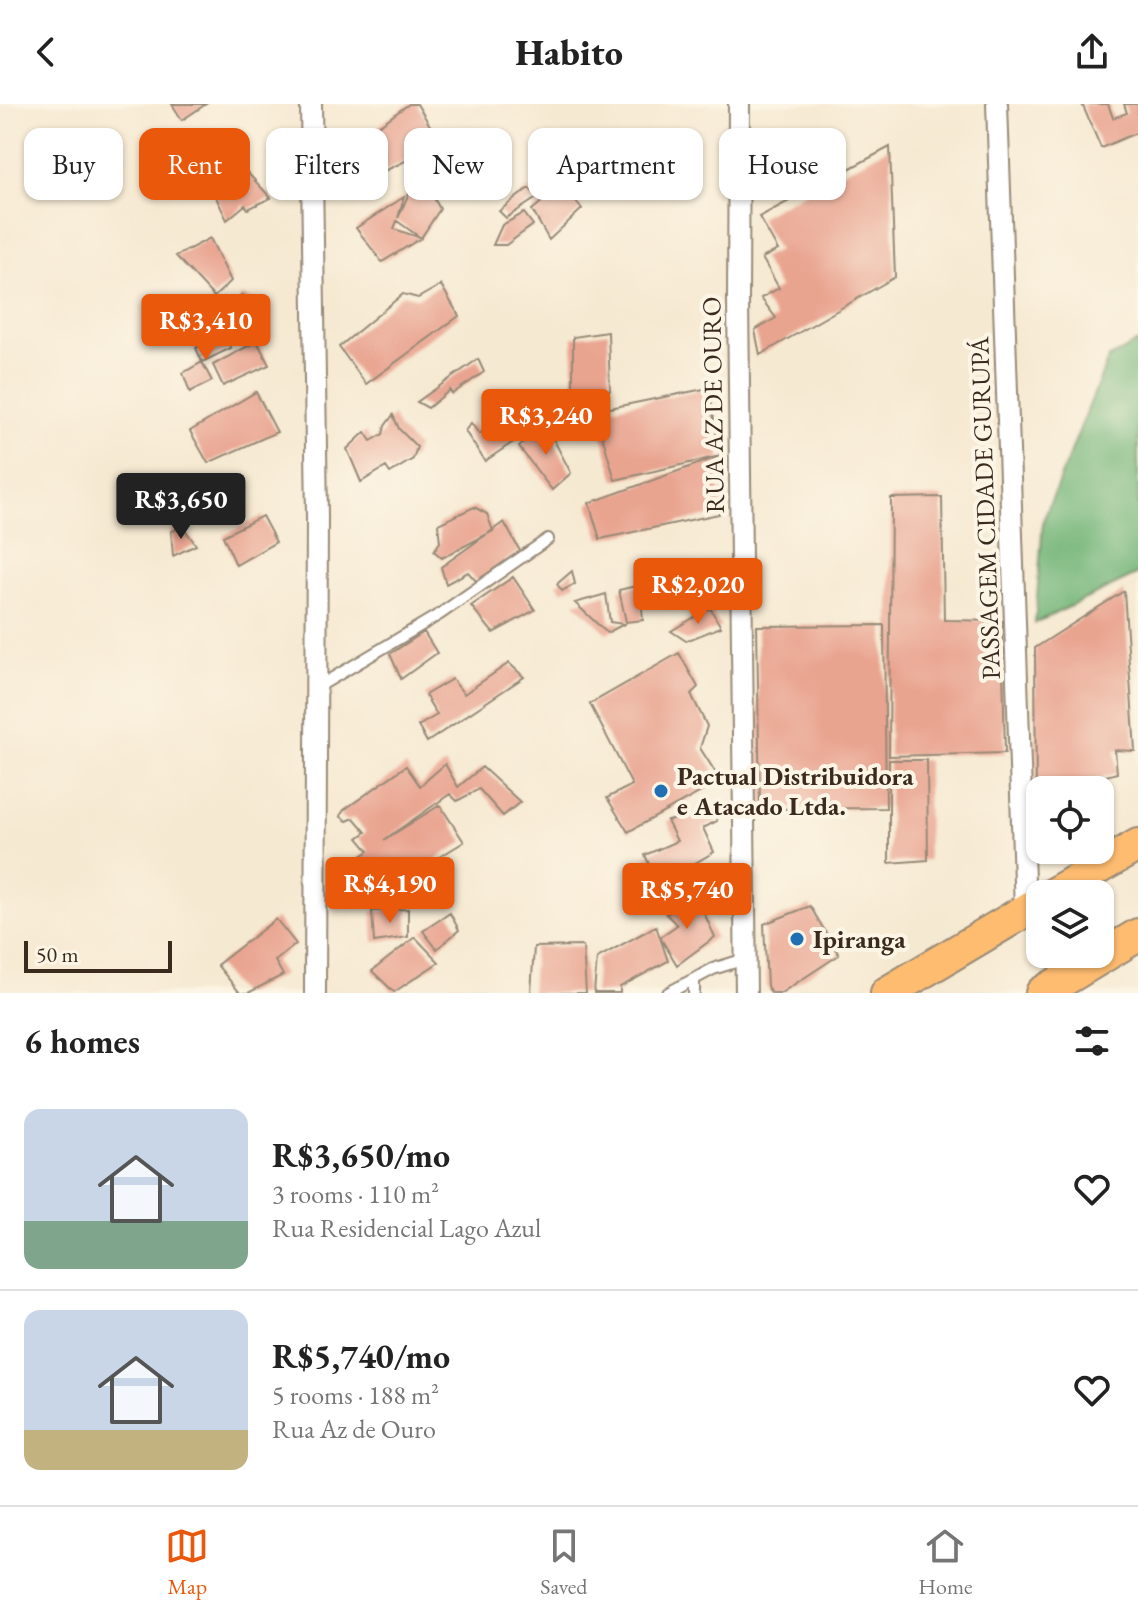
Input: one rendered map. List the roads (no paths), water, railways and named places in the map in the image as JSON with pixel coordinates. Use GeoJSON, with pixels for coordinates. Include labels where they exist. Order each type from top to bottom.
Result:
{"type":"FeatureCollection","features":[{"type":"Feature","properties":{"kind":"highway"},"geometry":{"type":"LineString","coordinates":[[1077,880],[1138,845]]}},
{"type":"Feature","properties":{"kind":"highway"},"geometry":{"type":"LineString","coordinates":[[887,993],[1026,910]]}},
{"type":"Feature","properties":{"kind":"highway"},"geometry":{"type":"LineString","coordinates":[[1042,993],[1138,935]]}},
{"type":"Feature","properties":{"kind":"street"},"geometry":{"type":"LineString","coordinates":[[311,104],[317,517],[315,993]]}},
{"type":"Feature","properties":{"kind":"street","name":"RUA AZ DE OURO"},"geometry":{"type":"LineString","coordinates":[[739,104],[738,300],[746,993]]}},
{"type":"Feature","properties":{"kind":"street","name":"PASSAGEM CIDADE GURUPÁ"},"geometry":{"type":"LineString","coordinates":[[997,104],[1032,880]]}},
{"type":"Feature","properties":{"kind":"lane"},"geometry":{"type":"LineString","coordinates":[[316,688],[440,614],[548,539]]}},
{"type":"Feature","properties":{"kind":"lane"},"geometry":{"type":"LineString","coordinates":[[668,993],[713,969],[745,959]]}},
{"type":"Feature","properties":{"kind":"lane"},"geometry":{"type":"LineString","coordinates":[[694,979],[694,993]]}},
{"type":"Feature","properties":{"kind":"place","name":"Pactual Distribuidora e Atacado Ltda."},"geometry":{"type":"Point","coordinates":[661,791]}},
{"type":"Feature","properties":{"kind":"place","name":"Ipiranga"},"geometry":{"type":"Point","coordinates":[797,939]}}]}
